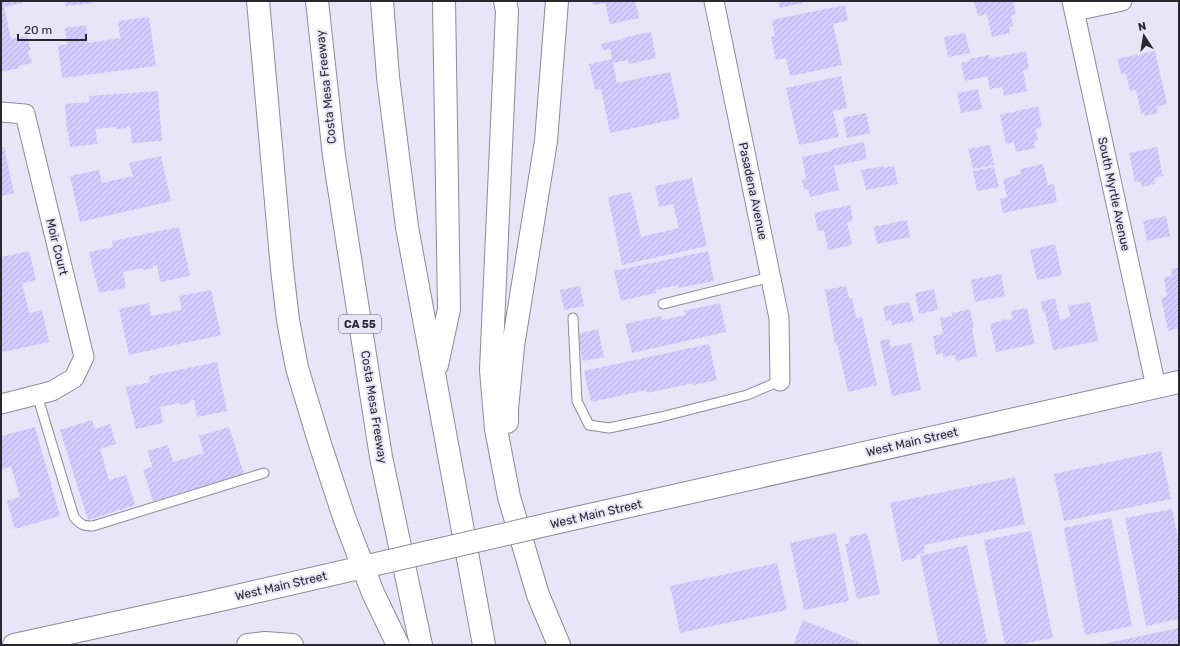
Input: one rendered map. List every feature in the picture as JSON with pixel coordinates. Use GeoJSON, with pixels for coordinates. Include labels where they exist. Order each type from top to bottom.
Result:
{"type":"FeatureCollection","features":[{"type":"Feature","properties":{"kind":"main road"},"geometry":{"type":"LineString","coordinates":[[258,1],[282,269],[288,320],[297,368],[344,517],[373,593],[398,645]]}},
{"type":"Feature","properties":{"kind":"main road","name":"Costa Mesa Freeway"},"geometry":{"type":"LineString","coordinates":[[317,1],[334,156],[381,457],[421,645]]}},
{"type":"Feature","properties":{"kind":"main road"},"geometry":{"type":"LineString","coordinates":[[382,1],[388,77],[407,227],[484,645]]}},
{"type":"Feature","properties":{"kind":"main road"},"geometry":{"type":"LineString","coordinates":[[434,376],[449,309],[444,1]]}},
{"type":"Feature","properties":{"kind":"main road"},"geometry":{"type":"LineString","coordinates":[[505,1],[507,11],[491,370],[496,429],[509,497],[538,595],[559,645]]}},
{"type":"Feature","properties":{"kind":"main road"},"geometry":{"type":"LineString","coordinates":[[509,497],[507,409],[513,346],[546,141],[557,1]]}},
{"type":"Feature","properties":{"kind":"main road","name":"West Main Street"},"geometry":{"type":"LineString","coordinates":[[14,645],[210,602],[1179,382]]}},
{"type":"Feature","properties":{"kind":"main road"},"geometry":{"type":"LineString","coordinates":[[248,645],[265,643],[292,645]]}},
{"type":"Feature","properties":{"kind":"street","name":"Pasadena Avenue"},"geometry":{"type":"LineString","coordinates":[[714,1],[779,318],[780,381]]}},
{"type":"Feature","properties":{"kind":"street"},"geometry":{"type":"LineString","coordinates":[[1073,6],[1122,1]]}},
{"type":"Feature","properties":{"kind":"street","name":"South Myrtle Avenue"},"geometry":{"type":"LineString","coordinates":[[1073,6],[1156,387]]}},
{"type":"Feature","properties":{"kind":"street","name":"Moir Court"},"geometry":{"type":"LineString","coordinates":[[1,112],[25,114],[84,357],[74,378],[52,391],[37,395]]}},
{"type":"Feature","properties":{"kind":"street"},"geometry":{"type":"LineString","coordinates":[[1,404],[37,395]]}},
{"type":"Feature","properties":{"kind":"lane"},"geometry":{"type":"LineString","coordinates":[[663,304],[771,277]]}},
{"type":"Feature","properties":{"kind":"lane"},"geometry":{"type":"LineString","coordinates":[[573,318],[577,401],[589,425],[609,428],[661,417],[747,395],[780,381]]}},
{"type":"Feature","properties":{"kind":"lane"},"geometry":{"type":"LineString","coordinates":[[37,395],[74,517],[84,526],[93,526],[264,473]]}},
{"type":"Feature","properties":{"kind":"building"},"geometry":{"type":"Polygon","coordinates":[[[1,1],[22,1],[22,3],[4,7],[11,39],[27,36],[31,50],[28,51],[29,57],[31,57],[32,63],[1,72],[1,1]]]}},
{"type":"Feature","properties":{"kind":"building"},"geometry":{"type":"Polygon","coordinates":[[[65,1],[93,1],[93,3],[66,6],[65,1]]]}},
{"type":"Feature","properties":{"kind":"building"},"geometry":{"type":"Polygon","coordinates":[[[592,1],[635,1],[639,18],[610,24],[605,3],[593,5],[592,1]]]}},
{"type":"Feature","properties":{"kind":"building"},"geometry":{"type":"Polygon","coordinates":[[[778,1],[802,1],[803,3],[780,8],[778,1]]]}},
{"type":"Feature","properties":{"kind":"building"},"geometry":{"type":"Polygon","coordinates":[[[974,1],[1013,1],[1016,14],[1011,15],[1013,26],[1009,27],[1010,33],[992,37],[987,14],[978,16],[974,1]]]}},
{"type":"Feature","properties":{"kind":"building"},"geometry":{"type":"Polygon","coordinates":[[[845,5],[848,20],[833,24],[842,65],[790,76],[786,58],[776,60],[771,37],[775,36],[772,20],[845,5]]]}},
{"type":"Feature","properties":{"kind":"building"},"geometry":{"type":"Polygon","coordinates":[[[149,17],[156,66],[62,78],[58,46],[67,44],[65,28],[86,25],[88,43],[120,38],[118,21],[149,17]]]}},
{"type":"Feature","properties":{"kind":"building"},"geometry":{"type":"Polygon","coordinates":[[[651,32],[656,58],[629,64],[628,60],[613,63],[617,83],[670,72],[680,118],[610,133],[601,89],[595,90],[589,64],[612,59],[610,49],[603,50],[601,44],[651,32]]]}},
{"type":"Feature","properties":{"kind":"building"},"geometry":{"type":"Polygon","coordinates":[[[965,33],[970,53],[948,57],[944,37],[965,33]]]}},
{"type":"Feature","properties":{"kind":"building"},"geometry":{"type":"Polygon","coordinates":[[[1026,51],[1029,69],[1023,71],[1027,91],[1004,96],[1002,87],[990,89],[987,76],[965,81],[961,63],[970,61],[970,59],[989,55],[989,59],[1026,51]]]}},
{"type":"Feature","properties":{"kind":"building"},"geometry":{"type":"Polygon","coordinates":[[[1155,51],[1167,104],[1156,107],[1158,113],[1145,116],[1144,112],[1141,113],[1136,90],[1130,91],[1126,73],[1121,74],[1117,59],[1155,51]]]}},
{"type":"Feature","properties":{"kind":"building"},"geometry":{"type":"Polygon","coordinates":[[[841,76],[847,108],[833,111],[839,137],[799,145],[786,88],[841,76]]]}},
{"type":"Feature","properties":{"kind":"building"},"geometry":{"type":"Polygon","coordinates":[[[978,89],[982,109],[961,113],[957,93],[978,89]]]}},
{"type":"Feature","properties":{"kind":"building"},"geometry":{"type":"Polygon","coordinates":[[[158,91],[162,141],[132,143],[130,126],[126,126],[127,128],[116,129],[115,127],[96,129],[97,144],[70,147],[65,104],[89,102],[89,96],[158,91]]]}},
{"type":"Feature","properties":{"kind":"building"},"geometry":{"type":"Polygon","coordinates":[[[1038,106],[1042,127],[1035,129],[1038,140],[1034,141],[1035,148],[1016,152],[1014,142],[1006,144],[1000,115],[1038,106]]]}},
{"type":"Feature","properties":{"kind":"building"},"geometry":{"type":"Polygon","coordinates":[[[866,113],[870,133],[847,138],[843,118],[866,113]]]}},
{"type":"Feature","properties":{"kind":"building"},"geometry":{"type":"Polygon","coordinates":[[[864,142],[867,159],[834,166],[839,190],[810,197],[808,189],[804,190],[802,180],[806,179],[802,157],[832,151],[832,149],[864,142]]]}},
{"type":"Feature","properties":{"kind":"building"},"geometry":{"type":"Polygon","coordinates":[[[990,145],[994,165],[973,169],[968,149],[990,145]]]}},
{"type":"Feature","properties":{"kind":"building"},"geometry":{"type":"Polygon","coordinates":[[[4,147],[14,193],[1,196],[1,148],[4,147]]]}},
{"type":"Feature","properties":{"kind":"building"},"geometry":{"type":"Polygon","coordinates":[[[1157,147],[1163,176],[1154,178],[1155,184],[1142,187],[1140,181],[1135,182],[1129,153],[1157,147]]]}},
{"type":"Feature","properties":{"kind":"building"},"geometry":{"type":"Polygon","coordinates":[[[161,156],[171,201],[80,222],[70,176],[99,170],[102,183],[133,176],[129,163],[161,156]]]}},
{"type":"Feature","properties":{"kind":"building"},"geometry":{"type":"Polygon","coordinates":[[[1043,164],[1048,185],[1054,184],[1057,202],[1003,213],[1000,199],[1007,197],[1003,179],[1021,174],[1020,169],[1043,164]]]}},
{"type":"Feature","properties":{"kind":"building"},"geometry":{"type":"Polygon","coordinates":[[[883,166],[883,168],[894,166],[898,184],[866,190],[861,170],[883,166]]]}},
{"type":"Feature","properties":{"kind":"building"},"geometry":{"type":"Polygon","coordinates":[[[994,167],[999,187],[977,191],[973,171],[994,167]]]}},
{"type":"Feature","properties":{"kind":"building"},"geometry":{"type":"Polygon","coordinates":[[[692,178],[707,246],[622,265],[608,197],[631,192],[641,237],[679,228],[673,204],[659,207],[655,186],[692,178]]]}},
{"type":"Feature","properties":{"kind":"building"},"geometry":{"type":"Polygon","coordinates":[[[850,205],[853,221],[847,222],[852,245],[828,250],[824,230],[818,231],[814,213],[850,205]]]}},
{"type":"Feature","properties":{"kind":"building"},"geometry":{"type":"Polygon","coordinates":[[[1166,216],[1170,236],[1147,241],[1143,221],[1166,216]]]}},
{"type":"Feature","properties":{"kind":"building"},"geometry":{"type":"Polygon","coordinates":[[[907,220],[910,237],[877,244],[874,227],[907,220]]]}},
{"type":"Feature","properties":{"kind":"building"},"geometry":{"type":"Polygon","coordinates":[[[179,227],[190,276],[160,282],[157,265],[153,266],[153,268],[143,270],[142,268],[123,272],[126,288],[99,293],[89,252],[113,247],[112,241],[179,227]]]}},
{"type":"Feature","properties":{"kind":"building"},"geometry":{"type":"Polygon","coordinates":[[[1055,244],[1062,275],[1037,280],[1030,250],[1055,244]]]}},
{"type":"Feature","properties":{"kind":"building"},"geometry":{"type":"Polygon","coordinates":[[[29,251],[36,280],[22,283],[29,313],[42,310],[49,342],[3,352],[1,340],[1,257],[29,251]]]}},
{"type":"Feature","properties":{"kind":"building"},"geometry":{"type":"Polygon","coordinates":[[[708,251],[714,281],[679,288],[678,285],[655,290],[656,293],[621,301],[614,271],[708,251]]]}},
{"type":"Feature","properties":{"kind":"building"},"geometry":{"type":"Polygon","coordinates":[[[1179,267],[1179,328],[1168,331],[1161,298],[1167,297],[1164,278],[1172,276],[1171,269],[1179,267]]]}},
{"type":"Feature","properties":{"kind":"building"},"geometry":{"type":"Polygon","coordinates":[[[1001,274],[1005,296],[975,302],[971,280],[1001,274]]]}},
{"type":"Feature","properties":{"kind":"building"},"geometry":{"type":"Polygon","coordinates":[[[580,286],[584,306],[564,310],[560,290],[580,286]]]}},
{"type":"Feature","properties":{"kind":"building"},"geometry":{"type":"Polygon","coordinates":[[[846,286],[849,298],[852,298],[856,318],[862,317],[877,385],[848,392],[837,343],[835,343],[825,290],[846,286]]]}},
{"type":"Feature","properties":{"kind":"building"},"geometry":{"type":"Polygon","coordinates":[[[934,289],[938,310],[919,314],[915,293],[934,289]]]}},
{"type":"Feature","properties":{"kind":"building"},"geometry":{"type":"Polygon","coordinates":[[[211,290],[221,335],[129,355],[119,309],[149,303],[151,316],[182,310],[179,296],[211,290]]]}},
{"type":"Feature","properties":{"kind":"building"},"geometry":{"type":"Polygon","coordinates":[[[1055,298],[1060,320],[1070,317],[1068,306],[1090,302],[1098,341],[1053,350],[1045,311],[1043,312],[1041,302],[1055,298]]]}},
{"type":"Feature","properties":{"kind":"building"},"geometry":{"type":"Polygon","coordinates":[[[909,302],[914,321],[892,325],[891,320],[886,321],[883,307],[909,302]]]}},
{"type":"Feature","properties":{"kind":"building"},"geometry":{"type":"Polygon","coordinates":[[[720,303],[726,332],[632,353],[625,324],[661,316],[662,320],[686,315],[684,311],[720,303]]]}},
{"type":"Feature","properties":{"kind":"building"},"geometry":{"type":"Polygon","coordinates":[[[1027,308],[1035,344],[996,352],[990,324],[1005,319],[1013,319],[1011,311],[1027,308]]]}},
{"type":"Feature","properties":{"kind":"building"},"geometry":{"type":"Polygon","coordinates":[[[970,309],[977,356],[956,361],[955,355],[943,357],[943,353],[936,355],[933,336],[943,334],[940,318],[952,316],[952,313],[970,309]]]}},
{"type":"Feature","properties":{"kind":"building"},"geometry":{"type":"Polygon","coordinates":[[[598,329],[604,357],[583,361],[577,334],[598,329]]]}},
{"type":"Feature","properties":{"kind":"building"},"geometry":{"type":"Polygon","coordinates":[[[889,339],[891,347],[911,343],[921,390],[892,396],[880,341],[889,339]]]}},
{"type":"Feature","properties":{"kind":"building"},"geometry":{"type":"Polygon","coordinates":[[[709,344],[717,380],[693,385],[693,383],[647,393],[646,390],[591,402],[584,371],[709,344]]]}},
{"type":"Feature","properties":{"kind":"building"},"geometry":{"type":"Polygon","coordinates":[[[217,362],[227,411],[197,417],[194,400],[190,401],[190,403],[180,405],[179,403],[160,407],[163,423],[136,429],[126,387],[150,382],[149,376],[217,362]]]}},
{"type":"Feature","properties":{"kind":"building"},"geometry":{"type":"Polygon","coordinates":[[[92,420],[95,429],[110,424],[116,444],[100,449],[109,480],[126,475],[135,505],[88,520],[60,430],[92,420]]]}},
{"type":"Feature","properties":{"kind":"building"},"geometry":{"type":"Polygon","coordinates":[[[35,427],[60,516],[15,529],[7,501],[20,497],[11,466],[1,470],[1,436],[35,427]]]}},
{"type":"Feature","properties":{"kind":"building"},"geometry":{"type":"Polygon","coordinates":[[[229,427],[244,474],[153,501],[143,470],[152,467],[148,451],[168,445],[173,462],[204,453],[199,436],[229,427]]]}},
{"type":"Feature","properties":{"kind":"building"},"geometry":{"type":"Polygon","coordinates":[[[1161,451],[1171,499],[1064,521],[1054,474],[1161,451]]]}},
{"type":"Feature","properties":{"kind":"building"},"geometry":{"type":"Polygon","coordinates":[[[1015,477],[1025,524],[924,545],[924,553],[916,555],[917,558],[902,561],[890,503],[1015,477]]]}},
{"type":"Feature","properties":{"kind":"building"},"geometry":{"type":"Polygon","coordinates":[[[1172,509],[1179,543],[1179,619],[1146,626],[1125,518],[1172,509]]]}},
{"type":"Feature","properties":{"kind":"building"},"geometry":{"type":"Polygon","coordinates":[[[1111,518],[1132,626],[1085,635],[1064,528],[1111,518]]]}},
{"type":"Feature","properties":{"kind":"building"},"geometry":{"type":"Polygon","coordinates":[[[1031,531],[1053,638],[1016,645],[1005,645],[984,540],[1031,531]]]}},
{"type":"Feature","properties":{"kind":"building"},"geometry":{"type":"Polygon","coordinates":[[[836,533],[849,601],[804,610],[790,543],[836,533]]]}},
{"type":"Feature","properties":{"kind":"building"},"geometry":{"type":"Polygon","coordinates":[[[867,533],[880,594],[857,599],[845,544],[850,543],[849,537],[867,533]]]}},
{"type":"Feature","properties":{"kind":"building"},"geometry":{"type":"Polygon","coordinates":[[[967,545],[988,645],[939,645],[920,556],[967,545]]]}},
{"type":"Feature","properties":{"kind":"building"},"geometry":{"type":"Polygon","coordinates":[[[777,563],[787,610],[680,633],[670,586],[777,563]]]}},
{"type":"Feature","properties":{"kind":"building"},"geometry":{"type":"Polygon","coordinates":[[[803,620],[865,645],[793,645],[803,620]]]}},
{"type":"Feature","properties":{"kind":"building"},"geometry":{"type":"Polygon","coordinates":[[[1179,628],[1179,645],[1102,645],[1102,644],[1179,628]]]}}]}
